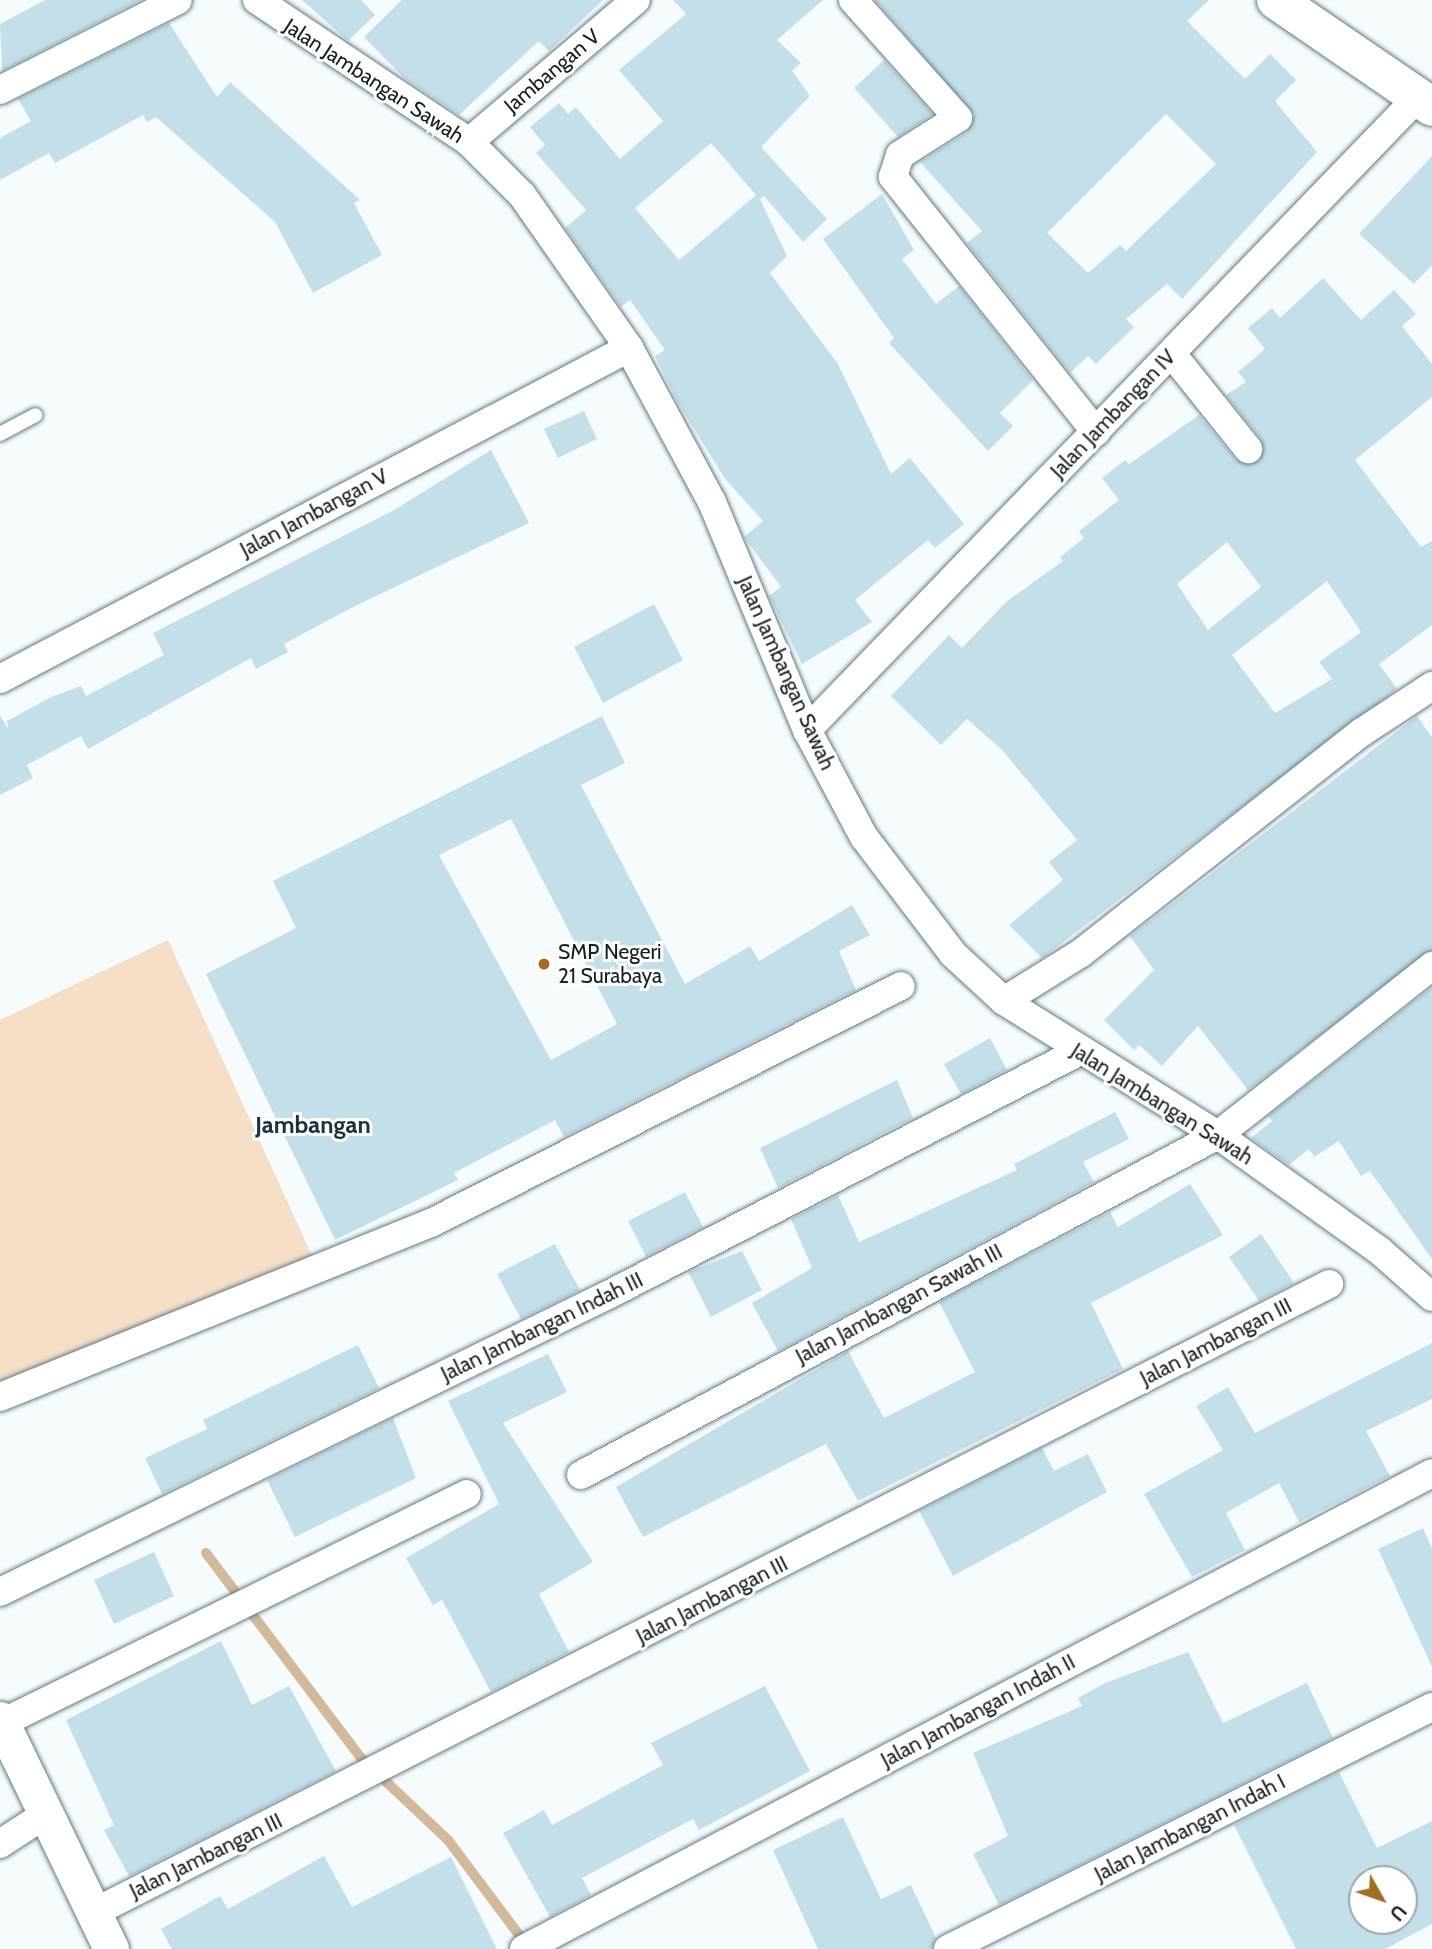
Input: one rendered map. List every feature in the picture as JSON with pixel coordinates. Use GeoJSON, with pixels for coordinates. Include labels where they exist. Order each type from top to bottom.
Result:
{"type":"FeatureCollection","features":[{"type":"Feature","properties":{"kind":"main road"},"geometry":{"type":"LineString","coordinates":[[1276,0],[1425,102]]}},
{"type":"Feature","properties":{"kind":"street"},"geometry":{"type":"LineString","coordinates":[[0,90],[178,0]]}},
{"type":"Feature","properties":{"kind":"street","name":"Jalan Jambangan Sawah"},"geometry":{"type":"LineString","coordinates":[[257,0],[469,142],[522,195],[629,348],[712,502],[807,730],[864,837],[919,915],[1004,1001],[1078,1052],[1218,1135],[1431,1294]]}},
{"type":"Feature","properties":{"kind":"street","name":"Jambangan V"},"geometry":{"type":"LineString","coordinates":[[469,142],[636,0]]}},
{"type":"Feature","properties":{"kind":"street"},"geometry":{"type":"LineString","coordinates":[[853,0],[958,118],[900,155],[893,177],[1096,432]]}},
{"type":"Feature","properties":{"kind":"street","name":"Jalan Jambangan IV"},"geometry":{"type":"LineString","coordinates":[[807,730],[1172,354],[1425,102]]}},
{"type":"Feature","properties":{"kind":"street","name":"Jalan Jambangan V"},"geometry":{"type":"LineString","coordinates":[[0,679],[629,348]]}},
{"type":"Feature","properties":{"kind":"street"},"geometry":{"type":"LineString","coordinates":[[1172,354],[1248,449]]}},
{"type":"Feature","properties":{"kind":"street"},"geometry":{"type":"LineString","coordinates":[[1004,1001],[1081,953],[1362,732],[1432,686]]}},
{"type":"Feature","properties":{"kind":"street"},"geometry":{"type":"LineString","coordinates":[[1218,1135],[1432,967]]}},
{"type":"Feature","properties":{"kind":"street"},"geometry":{"type":"LineString","coordinates":[[0,1397],[432,1223],[901,986]]}},
{"type":"Feature","properties":{"kind":"street","name":"Jalan Jambangan Indah III"},"geometry":{"type":"LineString","coordinates":[[0,1591],[610,1294],[1078,1052]]}},
{"type":"Feature","properties":{"kind":"street","name":"Jalan Jambangan Sawah III"},"geometry":{"type":"LineString","coordinates":[[581,1475],[1218,1135]]}},
{"type":"Feature","properties":{"kind":"street","name":"Jalan Jambangan III"},"geometry":{"type":"LineString","coordinates":[[93,1913],[365,1778],[1329,1284]]}},
{"type":"Feature","properties":{"kind":"street","name":"Jalan Jambangan Indah II"},"geometry":{"type":"LineString","coordinates":[[524,1949],[1432,1473]]}},
{"type":"Feature","properties":{"kind":"street"},"geometry":{"type":"LineString","coordinates":[[111,1949],[1,1721],[244,1605],[467,1494]]}},
{"type":"Feature","properties":{"kind":"street","name":"Jalan Jambangan Indah I"},"geometry":{"type":"LineString","coordinates":[[948,1949],[1432,1707]]}},
{"type":"Feature","properties":{"kind":"street"},"geometry":{"type":"LineString","coordinates":[[0,1843],[46,1814]]}},
{"type":"Feature","properties":{"kind":"lane"},"geometry":{"type":"LineString","coordinates":[[0,434],[35,415]]}},
{"type":"Feature","properties":{"kind":"shaded area"},"geometry":{"type":"Polygon","coordinates":[[[168,940],[314,1260],[0,1383],[0,1020],[168,940]]]}},
{"type":"Feature","properties":{"kind":"building"},"geometry":{"type":"Polygon","coordinates":[[[45,0],[141,0],[2,71],[0,24],[45,0]]]}},
{"type":"Feature","properties":{"kind":"building"},"geometry":{"type":"Polygon","coordinates":[[[302,0],[361,0],[375,15],[348,41],[302,0]]]}},
{"type":"Feature","properties":{"kind":"building"},"geometry":{"type":"Polygon","coordinates":[[[402,0],[603,0],[549,51],[539,41],[459,115],[404,78],[364,37],[402,0]]]}},
{"type":"Feature","properties":{"kind":"building"},"geometry":{"type":"Polygon","coordinates":[[[673,0],[823,0],[777,40],[801,63],[792,71],[810,96],[761,147],[827,219],[803,242],[764,196],[760,199],[787,256],[770,273],[838,364],[891,474],[910,458],[964,524],[935,548],[928,540],[855,600],[872,622],[802,664],[769,596],[781,587],[744,537],[763,521],[725,479],[677,401],[655,356],[665,350],[630,300],[621,307],[565,228],[586,210],[536,153],[545,145],[530,127],[559,103],[568,114],[576,107],[620,159],[663,121],[619,70],[686,14],[673,0]],[[711,143],[635,208],[679,260],[756,195],[711,143]]]}},
{"type":"Feature","properties":{"kind":"building"},"geometry":{"type":"Polygon","coordinates":[[[875,0],[1209,0],[1187,21],[1245,79],[1270,54],[1296,80],[1275,101],[1317,152],[1182,299],[1167,284],[1126,319],[1134,327],[1096,364],[1088,356],[1070,373],[967,243],[982,231],[920,162],[967,132],[974,115],[875,0]],[[1166,114],[1047,233],[1088,273],[1120,245],[1126,251],[1216,164],[1166,114]]]}},
{"type":"Feature","properties":{"kind":"building"},"geometry":{"type":"Polygon","coordinates":[[[169,23],[217,97],[230,82],[360,200],[354,203],[382,255],[313,293],[275,222],[156,117],[147,122],[143,115],[55,163],[49,153],[0,180],[0,138],[31,121],[18,99],[169,23]]]}},
{"type":"Feature","properties":{"kind":"building"},"geometry":{"type":"Polygon","coordinates":[[[884,60],[933,114],[898,137],[854,88],[884,60]]]}},
{"type":"Feature","properties":{"kind":"building"},"geometry":{"type":"Polygon","coordinates":[[[1432,156],[1432,265],[1414,284],[1359,234],[1432,156]]]}},
{"type":"Feature","properties":{"kind":"building"},"geometry":{"type":"Polygon","coordinates":[[[882,194],[914,250],[902,259],[936,304],[959,286],[1033,380],[1000,413],[1013,426],[988,451],[889,343],[894,338],[823,239],[882,194]]]}},
{"type":"Feature","properties":{"kind":"building"},"geometry":{"type":"Polygon","coordinates":[[[1323,278],[1361,320],[1394,290],[1416,314],[1402,326],[1432,364],[1432,397],[1355,460],[1421,547],[1432,541],[1432,625],[1379,664],[1397,689],[1042,958],[1009,925],[1063,880],[1049,862],[1077,840],[1003,751],[967,719],[941,745],[891,696],[949,635],[962,648],[1006,602],[1063,561],[1060,557],[1084,538],[1079,531],[1119,500],[1102,478],[1125,460],[1129,464],[1199,415],[1236,460],[1259,461],[1261,439],[1226,395],[1246,382],[1238,372],[1265,349],[1248,328],[1272,308],[1280,318],[1323,278]],[[1227,542],[1177,584],[1208,630],[1261,587],[1227,542]],[[1327,581],[1232,655],[1275,713],[1332,679],[1319,662],[1361,632],[1327,581]]]}},
{"type":"Feature","properties":{"kind":"building"},"geometry":{"type":"Polygon","coordinates":[[[584,411],[597,439],[558,458],[544,429],[584,411]]]}},
{"type":"Feature","properties":{"kind":"building"},"geometry":{"type":"Polygon","coordinates":[[[491,450],[529,523],[351,608],[284,644],[288,652],[256,669],[251,658],[88,749],[81,736],[27,765],[33,778],[0,795],[0,715],[8,729],[7,721],[51,697],[81,686],[86,696],[164,655],[153,633],[394,510],[491,450]]]}},
{"type":"Feature","properties":{"kind":"building"},"geometry":{"type":"Polygon","coordinates":[[[654,604],[683,660],[603,703],[574,647],[654,604]]]}},
{"type":"Feature","properties":{"kind":"building"},"geometry":{"type":"Polygon","coordinates":[[[602,716],[625,763],[581,785],[685,984],[750,946],[759,961],[852,905],[870,935],[839,951],[856,990],[564,1137],[555,1120],[454,1173],[458,1180],[335,1240],[206,974],[296,928],[273,881],[602,716]],[[511,819],[439,855],[551,1060],[617,1024],[511,819]]]}},
{"type":"Feature","properties":{"kind":"building"},"geometry":{"type":"Polygon","coordinates":[[[1417,716],[1432,737],[1432,950],[1248,1090],[1198,1026],[1162,1066],[1139,1045],[1134,1050],[1104,1020],[1154,970],[1130,936],[1417,716]]]}},
{"type":"Feature","properties":{"kind":"building"},"geometry":{"type":"Polygon","coordinates":[[[1432,987],[1432,1259],[1370,1171],[1361,1176],[1339,1141],[1314,1157],[1309,1149],[1289,1165],[1251,1138],[1272,1121],[1268,1116],[1432,987]]]}},
{"type":"Feature","properties":{"kind":"building"},"geometry":{"type":"Polygon","coordinates":[[[990,1038],[1007,1070],[961,1094],[944,1064],[990,1038]]]}},
{"type":"Feature","properties":{"kind":"building"},"geometry":{"type":"Polygon","coordinates":[[[897,1080],[913,1118],[778,1188],[760,1148],[897,1080]]]}},
{"type":"Feature","properties":{"kind":"building"},"geometry":{"type":"Polygon","coordinates":[[[1115,1112],[1129,1139],[1083,1162],[1094,1182],[778,1351],[752,1303],[812,1268],[791,1219],[838,1195],[859,1242],[1017,1170],[1014,1164],[1115,1112]]]}},
{"type":"Feature","properties":{"kind":"building"},"geometry":{"type":"Polygon","coordinates":[[[1190,1184],[1223,1235],[1091,1303],[1123,1369],[858,1501],[826,1444],[643,1537],[616,1487],[848,1351],[884,1418],[975,1372],[939,1302],[1110,1212],[1118,1227],[1190,1184]]]}},
{"type":"Feature","properties":{"kind":"building"},"geometry":{"type":"Polygon","coordinates":[[[685,1192],[703,1227],[646,1257],[628,1221],[685,1192]]]}},
{"type":"Feature","properties":{"kind":"building"},"geometry":{"type":"Polygon","coordinates":[[[1261,1234],[1294,1283],[1259,1301],[1229,1257],[1261,1234]]]}},
{"type":"Feature","properties":{"kind":"building"},"geometry":{"type":"Polygon","coordinates":[[[555,1244],[580,1290],[521,1319],[497,1274],[555,1244]]]}},
{"type":"Feature","properties":{"kind":"building"},"geometry":{"type":"Polygon","coordinates":[[[742,1251],[762,1290],[711,1317],[688,1272],[742,1251]]]}},
{"type":"Feature","properties":{"kind":"building"},"geometry":{"type":"Polygon","coordinates":[[[1432,1343],[1432,1399],[1366,1431],[1390,1476],[1299,1522],[1279,1483],[1226,1513],[1245,1550],[1192,1577],[1144,1494],[1223,1450],[1196,1406],[1228,1387],[1255,1433],[1432,1343]]]}},
{"type":"Feature","properties":{"kind":"building"},"geometry":{"type":"Polygon","coordinates":[[[358,1345],[379,1388],[162,1494],[145,1458],[207,1429],[203,1420],[358,1345]]]}},
{"type":"Feature","properties":{"kind":"building"},"geometry":{"type":"Polygon","coordinates":[[[548,1354],[567,1392],[503,1423],[593,1562],[539,1594],[569,1652],[491,1692],[442,1600],[433,1605],[406,1558],[499,1504],[448,1401],[548,1354]]]}},
{"type":"Feature","properties":{"kind":"building"},"geometry":{"type":"Polygon","coordinates":[[[393,1418],[416,1478],[295,1537],[267,1480],[393,1418]]]}},
{"type":"Feature","properties":{"kind":"building"},"geometry":{"type":"Polygon","coordinates":[[[1042,1448],[1054,1471],[1088,1454],[1107,1492],[953,1576],[919,1511],[1042,1448]]]}},
{"type":"Feature","properties":{"kind":"building"},"geometry":{"type":"Polygon","coordinates":[[[1423,1528],[1432,1548],[1432,1667],[1378,1549],[1423,1528]]]}},
{"type":"Feature","properties":{"kind":"building"},"geometry":{"type":"Polygon","coordinates":[[[154,1552],[174,1596],[114,1624],[94,1580],[154,1552]]]}},
{"type":"Feature","properties":{"kind":"building"},"geometry":{"type":"Polygon","coordinates":[[[221,1641],[252,1705],[289,1686],[336,1771],[129,1876],[104,1830],[114,1825],[66,1720],[221,1641]]]}},
{"type":"Feature","properties":{"kind":"building"},"geometry":{"type":"Polygon","coordinates":[[[1188,1652],[1223,1723],[1307,1683],[1333,1738],[999,1905],[973,1854],[1008,1836],[973,1753],[1082,1706],[1078,1698],[1105,1683],[1188,1652]]]}},
{"type":"Feature","properties":{"kind":"building"},"geometry":{"type":"Polygon","coordinates":[[[765,1686],[810,1771],[699,1830],[693,1819],[582,1878],[591,1895],[550,1917],[503,1833],[544,1810],[552,1825],[663,1765],[651,1743],[765,1686]]]}},
{"type":"Feature","properties":{"kind":"building"},"geometry":{"type":"Polygon","coordinates":[[[1339,1772],[1377,1848],[1432,1821],[1432,1924],[1418,1931],[1418,1865],[1348,1865],[1348,1935],[1411,1935],[1385,1949],[1296,1949],[1234,1825],[1339,1772]]]}},
{"type":"Feature","properties":{"kind":"building"},"geometry":{"type":"Polygon","coordinates":[[[843,1817],[881,1899],[911,1885],[936,1938],[932,1949],[818,1949],[773,1850],[843,1817]]]}},
{"type":"Feature","properties":{"kind":"building"},"geometry":{"type":"Polygon","coordinates":[[[324,1856],[352,1907],[451,1857],[497,1949],[172,1949],[161,1929],[220,1896],[228,1909],[324,1856]]]}},
{"type":"Feature","properties":{"kind":"waterway"},"geometry":{"type":"LineString","coordinates":[[206,1553],[361,1758],[448,1840],[528,1947]]}},
{"type":"Feature","properties":{"kind":"place","name":"SMP Negeri 21 Surabaya"},"geometry":{"type":"Point","coordinates":[544,964]}},
{"type":"Feature","properties":{"kind":"district","name":"Jambangan"},"geometry":{"type":"Point","coordinates":[313,1125]}}]}
